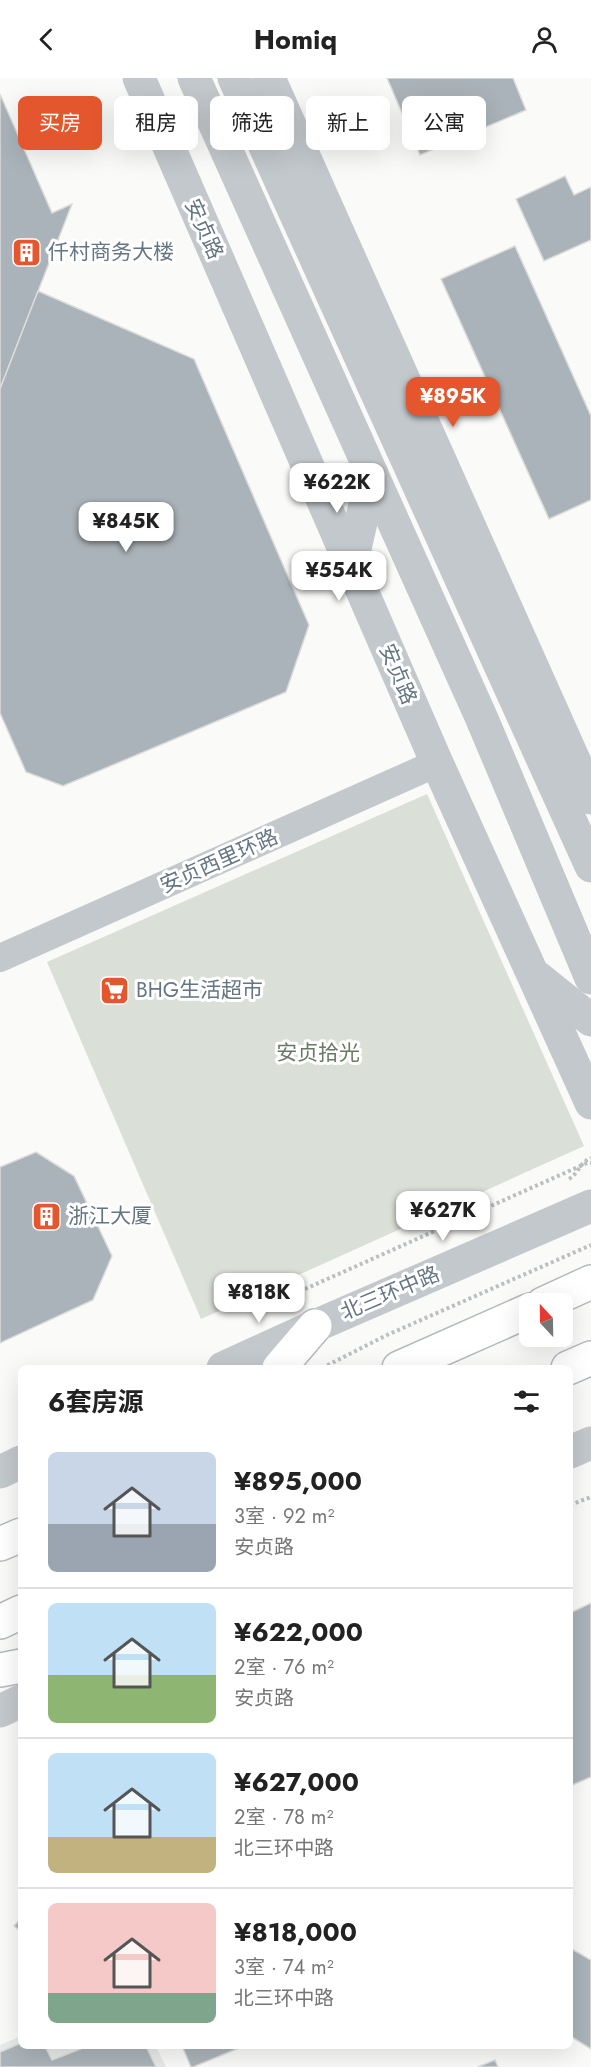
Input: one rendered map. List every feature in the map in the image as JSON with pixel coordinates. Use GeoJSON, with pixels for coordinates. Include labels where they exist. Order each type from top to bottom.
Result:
{"type":"FeatureCollection","features":[{"type":"Feature","properties":{"kind":"highway"},"geometry":{"type":"LineString","coordinates":[[567,1293],[591,1282]]}},
{"type":"Feature","properties":{"kind":"highway"},"geometry":{"type":"LineString","coordinates":[[406,1365],[519,1315]]}},
{"type":"Feature","properties":{"kind":"highway"},"geometry":{"type":"LineString","coordinates":[[282,1365],[315,1326]]}},
{"type":"Feature","properties":{"kind":"highway"},"geometry":{"type":"LineString","coordinates":[[573,1366],[591,1358]]}},
{"type":"Feature","properties":{"kind":"highway"},"geometry":{"type":"LineString","coordinates":[[0,1544],[18,1535]]}},
{"type":"Feature","properties":{"kind":"highway"},"geometry":{"type":"LineString","coordinates":[[0,1622],[18,1613]]}},
{"type":"Feature","properties":{"kind":"highway"},"geometry":{"type":"LineString","coordinates":[[0,1670],[18,1666]]}},
{"type":"Feature","properties":{"kind":"street","name":"安贞路"},"geometry":{"type":"LineString","coordinates":[[139,78],[437,763],[591,1103]]}},
{"type":"Feature","properties":{"kind":"street"},"geometry":{"type":"LineString","coordinates":[[194,78],[482,719],[591,978]]}},
{"type":"Feature","properties":{"kind":"street"},"geometry":{"type":"LineString","coordinates":[[234,78],[591,866]]}},
{"type":"Feature","properties":{"kind":"street"},"geometry":{"type":"LineString","coordinates":[[269,78],[591,798]]}},
{"type":"Feature","properties":{"kind":"street"},"geometry":{"type":"LineString","coordinates":[[390,423],[430,439]]}},
{"type":"Feature","properties":{"kind":"street"},"geometry":{"type":"LineString","coordinates":[[351,566],[372,474]]}},
{"type":"Feature","properties":{"kind":"street","name":"安贞西里环路"},"geometry":{"type":"LineString","coordinates":[[0,958],[437,763]]}},
{"type":"Feature","properties":{"kind":"street"},"geometry":{"type":"LineString","coordinates":[[533,974],[591,1020]]}},
{"type":"Feature","properties":{"kind":"street","name":"北三环中路"},"geometry":{"type":"LineString","coordinates":[[230,1365],[591,1206]]}},
{"type":"Feature","properties":{"kind":"street"},"geometry":{"type":"LineString","coordinates":[[573,1451],[591,1443]]}},
{"type":"Feature","properties":{"kind":"street"},"geometry":{"type":"LineString","coordinates":[[0,1472],[18,1463]]}},
{"type":"Feature","properties":{"kind":"street"},"geometry":{"type":"LineString","coordinates":[[0,1711],[18,1702]]}},
{"type":"Feature","properties":{"kind":"path"},"geometry":{"type":"LineString","coordinates":[[305,1289],[576,1167],[591,1163]]}},
{"type":"Feature","properties":{"kind":"path"},"geometry":{"type":"LineString","coordinates":[[328,1365],[387,1335],[591,1245]]}},
{"type":"Feature","properties":{"kind":"path"},"geometry":{"type":"LineString","coordinates":[[573,1504],[591,1497]]}},
{"type":"Feature","properties":{"kind":"shaded area"},"geometry":{"type":"Polygon","coordinates":[[[18,2037],[18,2049],[157,2049],[166,2067],[0,2067],[0,2045],[18,2037]]]}},
{"type":"Feature","properties":{"kind":"green space","name":"安贞拾光"},"geometry":{"type":"Polygon","coordinates":[[[427,794],[584,1146],[201,1319],[47,962],[427,794]]]}},
{"type":"Feature","properties":{"kind":"building"},"geometry":{"type":"Polygon","coordinates":[[[387,78],[513,78],[526,110],[486,127],[486,96],[402,96],[402,113],[387,78]]]}},
{"type":"Feature","properties":{"kind":"building","name":"仟村商务大楼"},"geometry":{"type":"Polygon","coordinates":[[[0,94],[18,135],[18,150],[24,150],[52,213],[72,204],[0,389],[0,94]]]}},
{"type":"Feature","properties":{"kind":"building"},"geometry":{"type":"Polygon","coordinates":[[[418,150],[432,150],[420,155],[418,150]]]}},
{"type":"Feature","properties":{"kind":"building"},"geometry":{"type":"Polygon","coordinates":[[[565,176],[574,195],[591,187],[591,240],[544,261],[516,199],[565,176]]]}},
{"type":"Feature","properties":{"kind":"building"},"geometry":{"type":"Polygon","coordinates":[[[515,246],[591,416],[591,500],[549,519],[441,279],[515,246]]]}},
{"type":"Feature","properties":{"kind":"building"},"geometry":{"type":"Polygon","coordinates":[[[38,291],[194,359],[309,625],[286,692],[63,786],[26,772],[0,713],[0,389],[38,291]]]}},
{"type":"Feature","properties":{"kind":"building","name":"浙江大厦"},"geometry":{"type":"Polygon","coordinates":[[[36,1152],[74,1176],[112,1256],[93,1300],[0,1343],[0,1167],[36,1152]]]}},
{"type":"Feature","properties":{"kind":"building"},"geometry":{"type":"Polygon","coordinates":[[[591,1603],[591,1777],[573,1785],[573,1612],[591,1603]]]}},
{"type":"Feature","properties":{"kind":"building"},"geometry":{"type":"Polygon","coordinates":[[[573,1950],[591,1960],[591,2049],[573,2038],[573,1950]]]}},
{"type":"Feature","properties":{"kind":"building"},"geometry":{"type":"Polygon","coordinates":[[[18,2044],[18,2049],[46,2049],[52,2060],[80,2049],[147,2049],[156,2067],[0,2067],[0,2052],[18,2044]]]}},
{"type":"Feature","properties":{"kind":"building"},"geometry":{"type":"Polygon","coordinates":[[[183,2049],[237,2049],[193,2067],[183,2049]]]}},
{"type":"Feature","properties":{"kind":"building"},"geometry":{"type":"Polygon","coordinates":[[[495,2060],[498,2067],[478,2067],[495,2060]]]}},
{"type":"Feature","properties":{"kind":"place","name":"仟村商务大楼"},"geometry":{"type":"Point","coordinates":[27,252]}},
{"type":"Feature","properties":{"kind":"place","name":"BHG生活超市"},"geometry":{"type":"Point","coordinates":[115,990]}},
{"type":"Feature","properties":{"kind":"place","name":"浙江大厦"},"geometry":{"type":"Point","coordinates":[47,1216]}}]}
